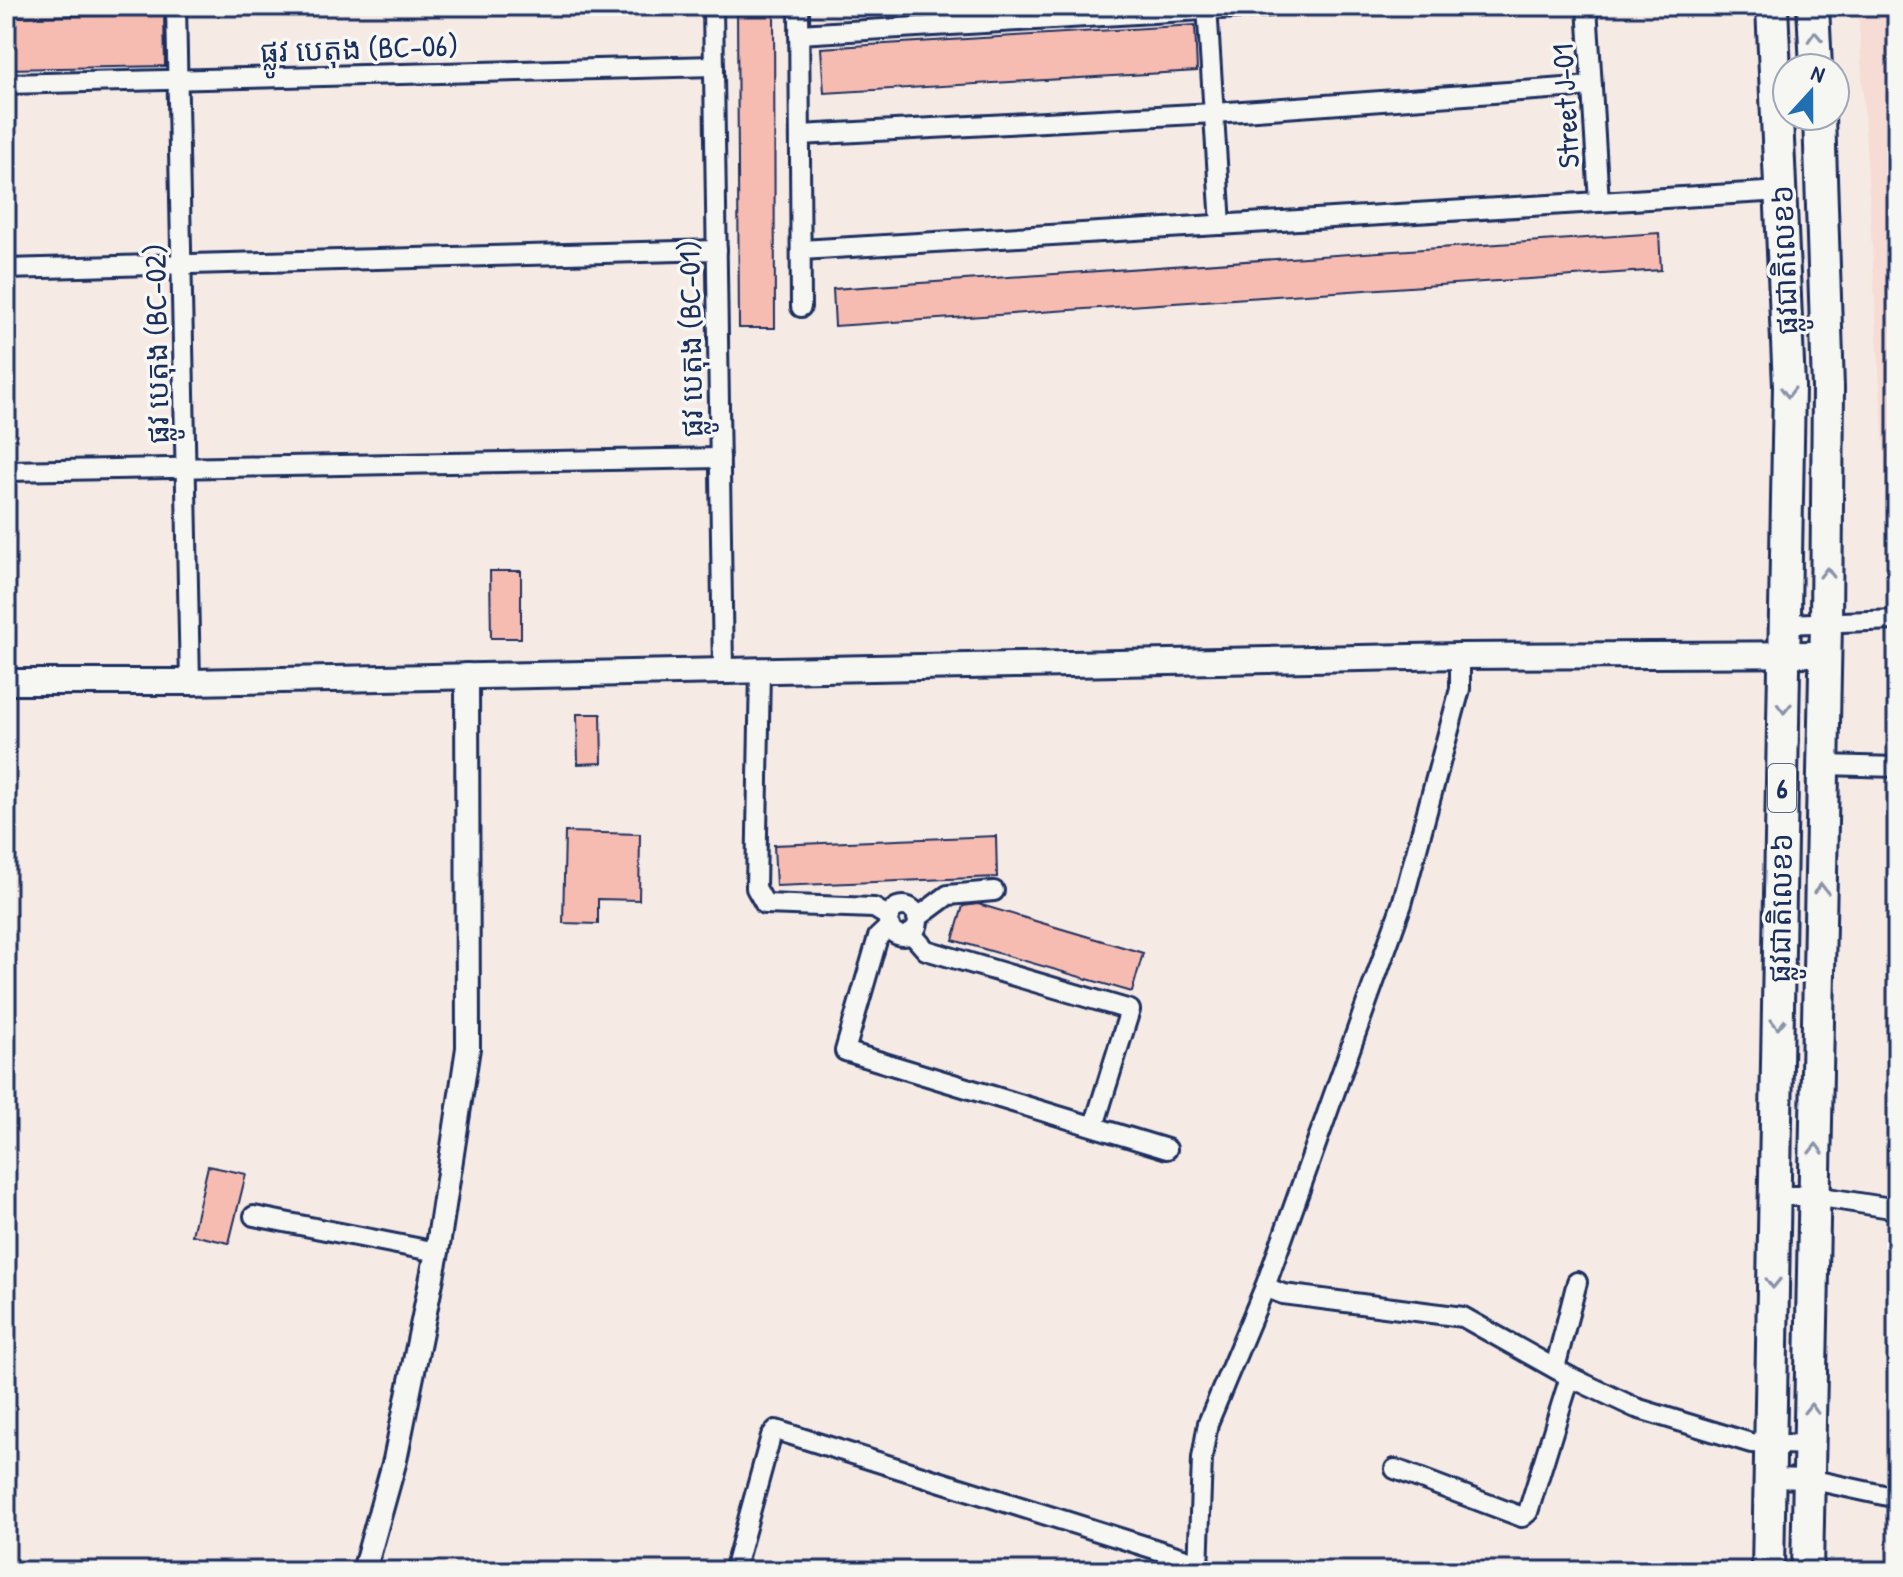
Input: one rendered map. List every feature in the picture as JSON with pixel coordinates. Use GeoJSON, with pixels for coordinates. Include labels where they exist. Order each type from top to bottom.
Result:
{"type":"FeatureCollection","features":[{"type":"Feature","properties":{"kind":"highway","name":"ផ្លូវជាតិលេខ៦"},"geometry":{"type":"LineString","coordinates":[[1768,1571],[1789,386],[1772,6]]}},
{"type":"Feature","properties":{"kind":"highway"},"geometry":{"type":"LineString","coordinates":[[1813,6],[1815,52]]}},
{"type":"Feature","properties":{"kind":"highway","name":"ផ្លូវជាតិលេខ៦"},"geometry":{"type":"LineString","coordinates":[[1807,1571],[1826,623],[1828,388],[1820,132]]}},
{"type":"Feature","properties":{"kind":"main road"},"geometry":{"type":"LineString","coordinates":[[6,682],[190,682],[1460,656],[1825,654]]}},
{"type":"Feature","properties":{"kind":"street","name":"ផ្លូវ បេតុង (BC-02)"},"geometry":{"type":"LineString","coordinates":[[176,6],[190,682]]}},
{"type":"Feature","properties":{"kind":"street","name":"ផ្លូវ បេតុង (BC-01)"},"geometry":{"type":"LineString","coordinates":[[713,6],[723,671]]}},
{"type":"Feature","properties":{"kind":"street"},"geometry":{"type":"LineString","coordinates":[[799,6],[801,307]]}},
{"type":"Feature","properties":{"kind":"street"},"geometry":{"type":"LineString","coordinates":[[799,34],[1270,6]]}},
{"type":"Feature","properties":{"kind":"street","name":"Street J-01"},"geometry":{"type":"LineString","coordinates":[[1587,6],[1599,202]]}},
{"type":"Feature","properties":{"kind":"street"},"geometry":{"type":"LineString","coordinates":[[1207,8],[1221,225]]}},
{"type":"Feature","properties":{"kind":"street","name":"ផ្លូវ បេតុង (BC-06)"},"geometry":{"type":"LineString","coordinates":[[6,84],[714,66]]}},
{"type":"Feature","properties":{"kind":"street"},"geometry":{"type":"LineString","coordinates":[[800,135],[1214,113],[1592,86]]}},
{"type":"Feature","properties":{"kind":"street"},"geometry":{"type":"LineString","coordinates":[[801,250],[1782,191]]}},
{"type":"Feature","properties":{"kind":"street"},"geometry":{"type":"LineString","coordinates":[[6,269],[717,250]]}},
{"type":"Feature","properties":{"kind":"street"},"geometry":{"type":"LineString","coordinates":[[6,471],[720,458]]}},
{"type":"Feature","properties":{"kind":"street"},"geometry":{"type":"LineString","coordinates":[[1785,624],[1897,620]]}},
{"type":"Feature","properties":{"kind":"street"},"geometry":{"type":"LineString","coordinates":[[741,1569],[771,1436],[776,1430],[1198,1567],[1202,1458],[1208,1423],[1265,1287],[1402,904],[1460,689],[1460,656]]}},
{"type":"Feature","properties":{"kind":"street"},"geometry":{"type":"LineString","coordinates":[[760,670],[756,888],[765,904],[874,908],[900,935],[948,895],[994,891]]}},
{"type":"Feature","properties":{"kind":"street"},"geometry":{"type":"LineString","coordinates":[[364,1571],[395,1460],[437,1252],[468,1048],[467,675]]}},
{"type":"Feature","properties":{"kind":"street"},"geometry":{"type":"LineString","coordinates":[[1824,765],[1897,767]]}},
{"type":"Feature","properties":{"kind":"street"},"geometry":{"type":"LineString","coordinates":[[1094,1126],[1130,1010],[926,950],[914,925],[912,909],[903,906],[894,910],[878,937],[845,1051],[1167,1149]]}},
{"type":"Feature","properties":{"kind":"street"},"geometry":{"type":"LineString","coordinates":[[1775,1196],[1815,1196],[1897,1209]]}},
{"type":"Feature","properties":{"kind":"street"},"geometry":{"type":"LineString","coordinates":[[254,1216],[437,1252]]}},
{"type":"Feature","properties":{"kind":"street"},"geometry":{"type":"LineString","coordinates":[[1395,1469],[1522,1517],[1528,1512],[1562,1372],[1577,1282]]}},
{"type":"Feature","properties":{"kind":"street"},"geometry":{"type":"LineString","coordinates":[[1265,1287],[1283,1294],[1463,1317],[1562,1372],[1636,1408],[1751,1443],[1810,1445]]}},
{"type":"Feature","properties":{"kind":"street"},"geometry":{"type":"LineString","coordinates":[[1770,1478],[1809,1479],[1897,1498]]}},
{"type":"Feature","properties":{"kind":"shaded area"},"geometry":{"type":"Polygon","coordinates":[[[1858,6],[1897,6],[1897,572],[1893,572],[1882,421],[1858,6]]]}},
{"type":"Feature","properties":{"kind":"building"},"geometry":{"type":"Polygon","coordinates":[[[737,6],[774,6],[775,328],[739,328],[737,6]]]}},
{"type":"Feature","properties":{"kind":"building"},"geometry":{"type":"Polygon","coordinates":[[[164,14],[165,66],[6,69],[6,17],[164,14]]]}},
{"type":"Feature","properties":{"kind":"building"},"geometry":{"type":"Polygon","coordinates":[[[1195,25],[1197,71],[824,93],[821,48],[1195,25]]]}},
{"type":"Feature","properties":{"kind":"building"},"geometry":{"type":"Polygon","coordinates":[[[1659,233],[1661,270],[835,326],[833,289],[1659,233]]]}},
{"type":"Feature","properties":{"kind":"building"},"geometry":{"type":"Polygon","coordinates":[[[490,571],[521,571],[521,638],[491,638],[490,571]]]}},
{"type":"Feature","properties":{"kind":"building"},"geometry":{"type":"Polygon","coordinates":[[[577,714],[601,714],[602,763],[578,764],[577,714]]]}},
{"type":"Feature","properties":{"kind":"building"},"geometry":{"type":"Polygon","coordinates":[[[565,832],[640,834],[639,900],[598,899],[598,924],[563,923],[565,832]]]}},
{"type":"Feature","properties":{"kind":"building"},"geometry":{"type":"Polygon","coordinates":[[[996,836],[997,877],[776,886],[774,845],[996,836]]]}},
{"type":"Feature","properties":{"kind":"building"},"geometry":{"type":"Polygon","coordinates":[[[978,904],[1143,953],[1132,992],[953,940],[963,906],[978,904]]]}},
{"type":"Feature","properties":{"kind":"building"},"geometry":{"type":"Polygon","coordinates":[[[208,1166],[246,1174],[229,1243],[192,1235],[208,1166]]]}}]}
